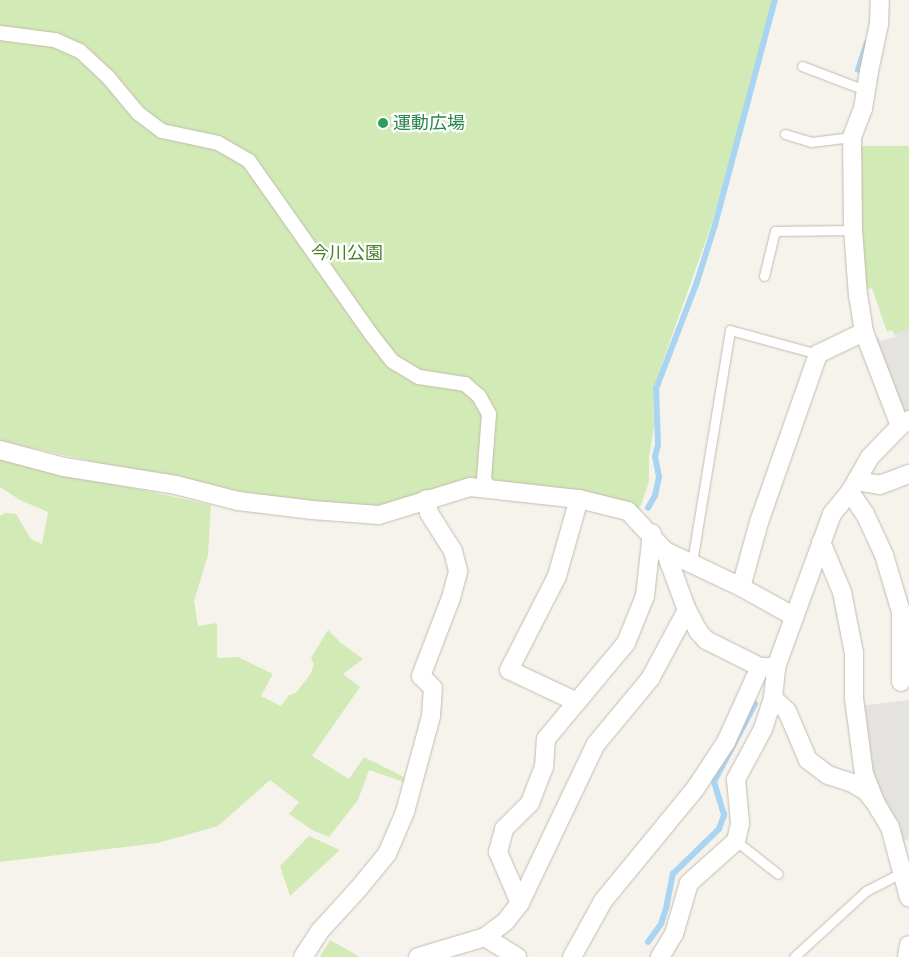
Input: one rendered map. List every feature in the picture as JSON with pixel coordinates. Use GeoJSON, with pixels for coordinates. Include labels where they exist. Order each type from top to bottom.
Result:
{"type":"FeatureCollection","features":[{"type":"Feature","properties":{"kind":"street"},"geometry":{"type":"LineString","coordinates":[[572,957],[603,901],[695,789],[726,742],[768,667],[793,616],[832,514],[853,487],[870,457],[904,423],[864,332],[858,296],[853,230],[852,137],[863,110],[880,24],[880,0]]}},
{"type":"Feature","properties":{"kind":"street"},"geometry":{"type":"LineString","coordinates":[[0,33],[55,40],[80,51],[108,77],[138,113],[162,131],[218,143],[249,161],[392,361],[419,377],[465,384],[479,396],[489,414],[484,479],[490,489]]}},
{"type":"Feature","properties":{"kind":"street"},"geometry":{"type":"LineString","coordinates":[[741,587],[759,522],[818,354],[864,332]]}},
{"type":"Feature","properties":{"kind":"street"},"geometry":{"type":"LineString","coordinates":[[0,450],[64,467],[176,485],[238,501],[379,515],[470,487],[579,500],[628,511],[652,534],[665,551],[687,610],[698,631],[706,640],[768,667]]}},
{"type":"Feature","properties":{"kind":"street"},"geometry":{"type":"LineString","coordinates":[[853,487],[880,485],[909,474]]}},
{"type":"Feature","properties":{"kind":"street"},"geometry":{"type":"LineString","coordinates":[[853,487],[884,554],[901,612],[901,682]]}},
{"type":"Feature","properties":{"kind":"street"},"geometry":{"type":"LineString","coordinates":[[303,957],[319,932],[387,854],[405,812],[431,716],[432,688],[421,676],[451,598],[458,571],[453,551],[429,513],[426,499]]}},
{"type":"Feature","properties":{"kind":"street"},"geometry":{"type":"LineString","coordinates":[[577,702],[509,670],[557,576],[579,500]]}},
{"type":"Feature","properties":{"kind":"street"},"geometry":{"type":"LineString","coordinates":[[520,903],[498,852],[504,829],[530,803],[544,767],[546,739],[626,643],[644,596],[652,534]]}},
{"type":"Feature","properties":{"kind":"street"},"geometry":{"type":"LineString","coordinates":[[821,542],[842,592],[854,653],[854,698],[864,774],[876,804]]}},
{"type":"Feature","properties":{"kind":"street"},"geometry":{"type":"LineString","coordinates":[[665,551],[692,562],[793,616]]}},
{"type":"Feature","properties":{"kind":"street"},"geometry":{"type":"LineString","coordinates":[[418,957],[485,937],[506,921],[520,903],[596,744],[650,679],[687,610]]}},
{"type":"Feature","properties":{"kind":"street"},"geometry":{"type":"LineString","coordinates":[[660,957],[674,934],[689,883],[736,841],[740,822],[736,780],[763,729],[773,698],[768,667]]}},
{"type":"Feature","properties":{"kind":"street"},"geometry":{"type":"LineString","coordinates":[[773,698],[787,711],[808,760],[828,775],[852,783],[866,791],[876,804],[904,851],[902,872],[909,898]]}},
{"type":"Feature","properties":{"kind":"street"},"geometry":{"type":"LineString","coordinates":[[485,937],[517,957]]}},
{"type":"Feature","properties":{"kind":"street"},"geometry":{"type":"LineString","coordinates":[[908,957],[909,945]]}},
{"type":"Feature","properties":{"kind":"lane"},"geometry":{"type":"LineString","coordinates":[[802,66],[866,90]]}},
{"type":"Feature","properties":{"kind":"lane"},"geometry":{"type":"LineString","coordinates":[[785,134],[811,142],[852,137]]}},
{"type":"Feature","properties":{"kind":"lane"},"geometry":{"type":"LineString","coordinates":[[764,276],[775,231],[853,230]]}},
{"type":"Feature","properties":{"kind":"lane"},"geometry":{"type":"LineString","coordinates":[[692,562],[730,330],[818,354]]}},
{"type":"Feature","properties":{"kind":"lane"},"geometry":{"type":"LineString","coordinates":[[736,841],[778,874]]}},
{"type":"Feature","properties":{"kind":"lane"},"geometry":{"type":"LineString","coordinates":[[794,957],[866,891],[902,872]]}},
{"type":"Feature","properties":{"kind":"green space","name":"今川公園"},"geometry":{"type":"Polygon","coordinates":[[[0,0],[774,0],[712,223],[653,389],[654,427],[649,457],[649,482],[638,509],[569,492],[484,479],[377,512],[307,503],[167,478],[0,441],[0,0]]]}},
{"type":"Feature","properties":{"kind":"green space"},"geometry":{"type":"Polygon","coordinates":[[[855,146],[909,146],[909,329],[894,334],[892,330],[887,332],[872,288],[865,290],[855,146]]]}},
{"type":"Feature","properties":{"kind":"green space"},"geometry":{"type":"Polygon","coordinates":[[[0,459],[211,505],[208,555],[194,601],[198,626],[217,623],[217,658],[238,657],[273,674],[261,696],[281,706],[289,695],[296,693],[311,673],[314,664],[311,658],[328,630],[341,643],[363,659],[343,674],[360,687],[312,756],[349,779],[364,757],[408,779],[407,783],[369,770],[358,800],[329,837],[312,830],[289,814],[299,802],[270,780],[218,826],[158,843],[0,862],[0,516],[5,513],[16,514],[31,539],[42,544],[48,512],[20,500],[0,487],[0,459]]]}},
{"type":"Feature","properties":{"kind":"green space"},"geometry":{"type":"Polygon","coordinates":[[[309,836],[340,850],[290,896],[280,866],[309,836]]]}},
{"type":"Feature","properties":{"kind":"green space"},"geometry":{"type":"Polygon","coordinates":[[[330,940],[355,954],[359,957],[320,957],[330,940]]]}},
{"type":"Feature","properties":{"kind":"shaded area"},"geometry":{"type":"Polygon","coordinates":[[[909,329],[909,413],[901,418],[870,340],[879,337],[880,341],[895,337],[894,334],[909,329]]]}},
{"type":"Feature","properties":{"kind":"shaded area"},"geometry":{"type":"Polygon","coordinates":[[[909,700],[909,839],[899,843],[871,775],[858,706],[909,700]]]}},
{"type":"Feature","properties":{"kind":"waterway"},"geometry":{"type":"LineString","coordinates":[[648,508],[655,496],[659,477],[655,457],[658,445],[656,389],[696,285],[715,225],[775,0]]}},
{"type":"Feature","properties":{"kind":"waterway"},"geometry":{"type":"LineString","coordinates":[[858,70],[867,43]]}},
{"type":"Feature","properties":{"kind":"waterway"},"geometry":{"type":"LineString","coordinates":[[648,942],[661,924],[673,874],[719,829],[724,815],[714,782],[755,704]]}},
{"type":"Feature","properties":{"kind":"place","name":"運動広場"},"geometry":{"type":"Point","coordinates":[383,123]}}]}
